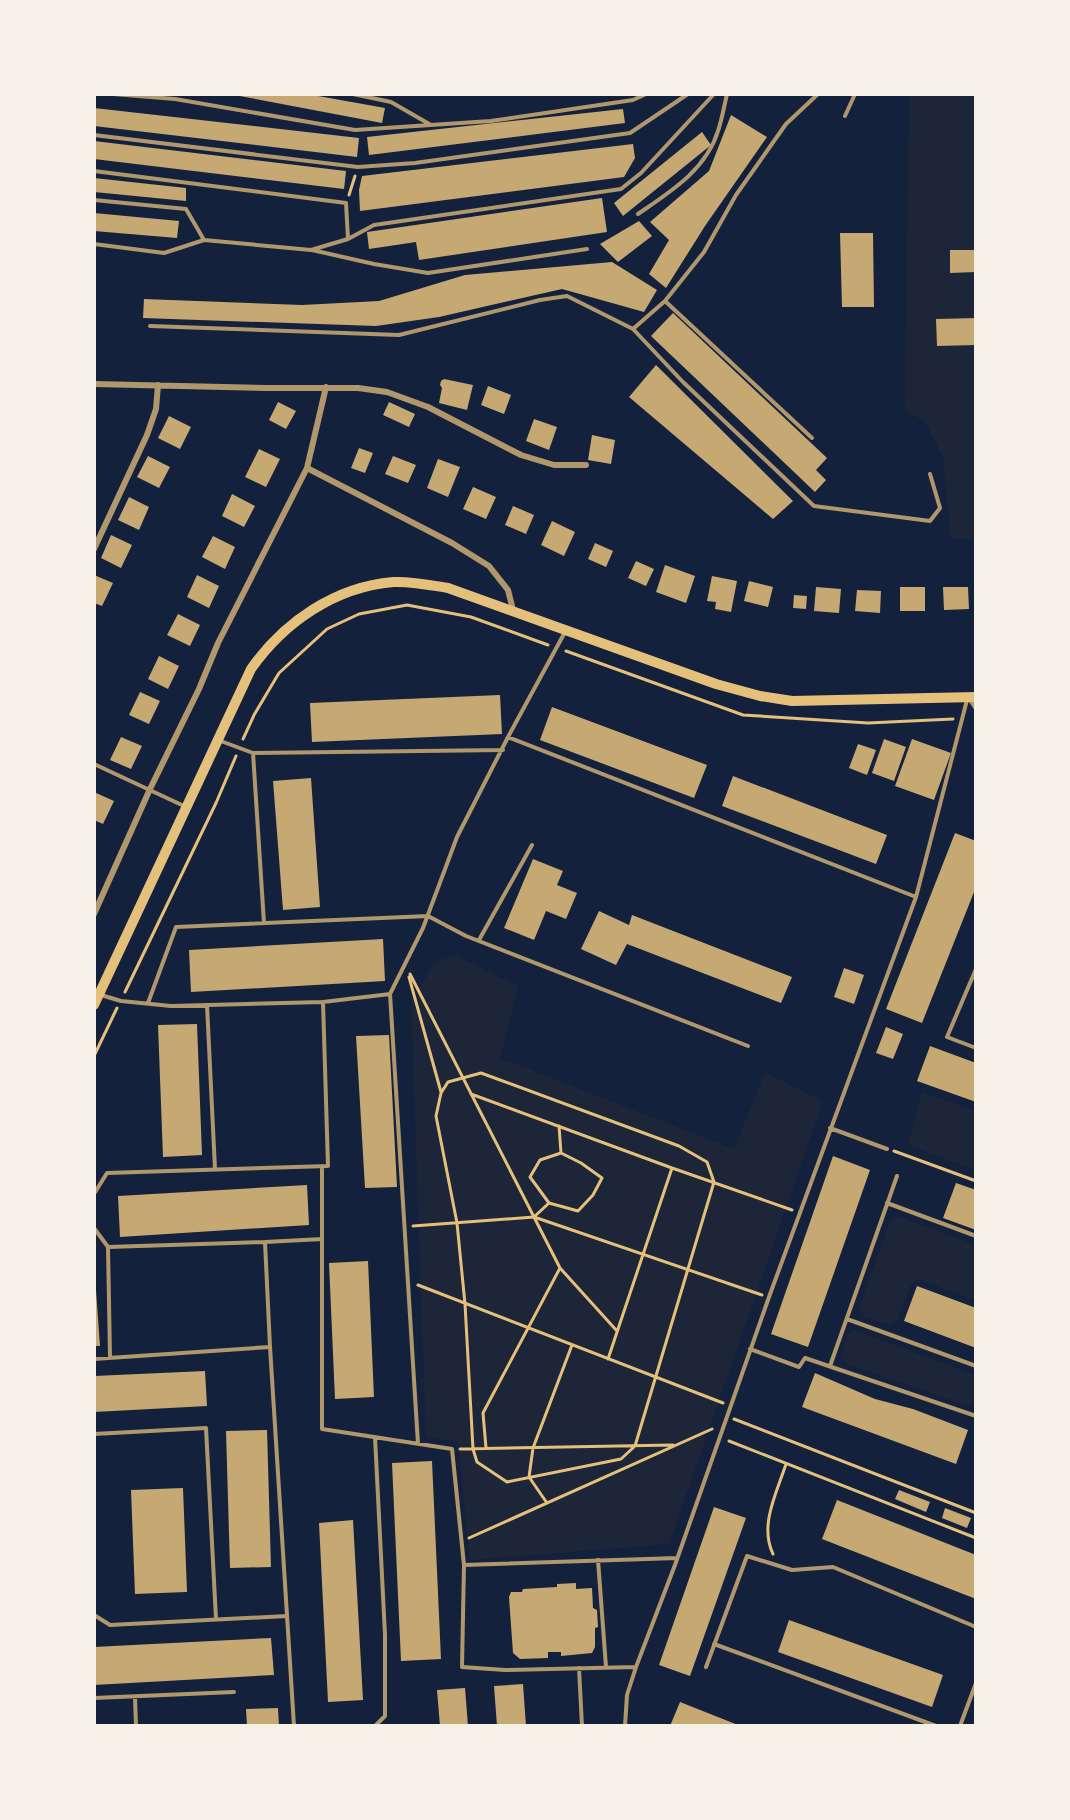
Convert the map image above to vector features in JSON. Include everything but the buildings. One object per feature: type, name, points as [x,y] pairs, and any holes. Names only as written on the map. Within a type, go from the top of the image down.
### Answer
[{"type":"main road","points":[[97,1000],[251,669],[274,640],[298,620],[341,594],[394,582],[448,588],[716,684],[760,696],[792,701],[972,697]]},
{"type":"street","points":[[94,384],[326,387],[387,392],[428,407],[521,455],[554,465],[586,465]]},
{"type":"street","points":[[94,549],[147,435],[156,409],[158,386]]},
{"type":"street","points":[[94,914],[150,789],[199,689],[218,643],[308,468],[326,387]]},
{"type":"street","points":[[308,468],[453,543],[489,566],[508,590],[513,610]]},
{"type":"lane","points":[[113,94],[175,99],[355,130],[503,119],[633,100],[646,94]]},
{"type":"lane","points":[[353,94],[391,102],[431,125]]},
{"type":"lane","points":[[94,135],[358,167],[415,163],[630,133],[688,94]]},
{"type":"lane","points":[[311,250],[348,239],[374,225],[621,189],[641,173],[714,94]]},
{"type":"lane","points":[[638,214],[682,182],[704,159],[718,133],[727,94]]},
{"type":"lane","points":[[633,329],[665,301],[705,252],[736,195],[786,124],[818,94]]},
{"type":"lane","points":[[845,116],[855,94]]},
{"type":"lane","points":[[94,171],[346,203],[348,239]]},
{"type":"lane","points":[[94,200],[186,209],[204,240]]},
{"type":"lane","points":[[94,244],[164,253],[204,240],[311,250],[428,273],[587,249]]},
{"type":"lane","points":[[150,326],[399,335],[540,300],[567,296],[633,329],[683,382],[814,506],[930,521],[940,508],[930,474]]},
{"type":"lane","points":[[665,301],[812,438]]},
{"type":"lane","points":[[418,1444],[390,994],[428,916],[457,837],[508,737],[567,630]]},
{"type":"lane","points":[[972,697],[975,709]]},
{"type":"lane","points":[[625,1725],[627,1695],[636,1667],[830,1128],[916,897],[972,697]]},
{"type":"lane","points":[[508,737],[916,897]]},
{"type":"lane","points":[[217,739],[253,753],[503,750]]},
{"type":"lane","points":[[253,753],[264,923]]},
{"type":"lane","points":[[94,764],[187,807]]},
{"type":"lane","points":[[479,940],[532,845]]},
{"type":"lane","points":[[148,1003],[176,927],[428,916],[466,936],[748,1046]]},
{"type":"lane","points":[[975,969],[947,1037],[975,1048]]},
{"type":"lane","points":[[97,1000],[171,1006],[323,1002],[390,994]]},
{"type":"lane","points":[[94,1194],[107,1173],[328,1166],[323,1002]]},
{"type":"lane","points":[[207,1005],[215,1169]]},
{"type":"lane","points":[[830,1128],[887,1149]]},
{"type":"lane","points":[[322,1166],[322,1429],[453,1449],[464,1565],[462,1667],[505,1670],[636,1667]]},
{"type":"lane","points":[[830,1366],[897,1176]]},
{"type":"lane","points":[[887,1203],[975,1236]]},
{"type":"lane","points":[[94,1228],[108,1247],[110,1357]]},
{"type":"lane","points":[[108,1247],[322,1239]]},
{"type":"lane","points":[[265,1242],[294,1725]]},
{"type":"lane","points":[[847,1318],[975,1366]]},
{"type":"lane","points":[[94,1359],[270,1347]]},
{"type":"lane","points":[[750,1349],[799,1367],[805,1358],[975,1416]]},
{"type":"lane","points":[[94,1434],[206,1428],[216,1619]]},
{"type":"lane","points":[[375,1437],[385,1635],[385,1716],[375,1725]]},
{"type":"lane","points":[[706,1667],[747,1556],[792,1570],[832,1567],[975,1627]]},
{"type":"lane","points":[[464,1565],[677,1558]]},
{"type":"lane","points":[[598,1560],[606,1667]]},
{"type":"lane","points":[[94,1615],[110,1625],[287,1616]]},
{"type":"lane","points":[[714,1644],[936,1725]]},
{"type":"lane","points":[[579,1668],[582,1725]]},
{"type":"lane","points":[[960,1725],[975,1683]]},
{"type":"lane","points":[[94,1698],[234,1692]]},
{"type":"lane","points":[[135,1697],[136,1725]]},
{"type":"path","points":[[346,203],[358,167]]},
{"type":"path","points":[[405,964],[560,1268],[617,1331]]},
{"type":"path","points":[[405,964],[441,1093]]},
{"type":"path","points":[[481,1073],[679,1146],[707,1162],[714,1182],[635,1446],[621,1460],[507,1482],[477,1462],[473,1449],[465,1304],[457,1223],[436,1116],[441,1093],[448,1082],[481,1073]]},
{"type":"path","points":[[471,1094],[800,1213]]},
{"type":"path","points":[[559,1126],[561,1153]]},
{"type":"path","points":[[887,1149],[975,1181]]},
{"type":"path","points":[[561,1153],[581,1163],[602,1178],[593,1195],[578,1211],[549,1203],[530,1177],[540,1160],[561,1153]]},
{"type":"path","points":[[608,1359],[672,1168]]},
{"type":"path","points":[[534,1217],[549,1203]]},
{"type":"path","points":[[405,1227],[534,1217],[769,1297]]},
{"type":"path","points":[[486,1448],[483,1413],[560,1268]]},
{"type":"path","points":[[408,1281],[730,1406]]},
{"type":"path","points":[[547,1503],[530,1477],[533,1448],[572,1345]]},
{"type":"path","points":[[726,1416],[975,1513]]},
{"type":"path","points":[[462,1541],[724,1424]]},
{"type":"path","points":[[719,1437],[975,1538]]},
{"type":"path","points":[[453,1449],[676,1445]]},
{"type":"path","points":[[779,1566],[768,1544],[768,1520],[786,1464]]},
{"type":"shaded area","points":[[909,95],[975,95],[975,539],[951,539],[943,457],[926,423],[905,409]]},
{"type":"shaded area","points":[[455,955],[518,986],[500,1058],[734,1149],[765,1073],[823,1101],[669,1544],[470,1560],[458,1442],[426,1437],[411,1001],[435,962]]},
{"type":"shaded area","points":[[922,1092],[975,1111],[975,1170],[908,1145]]},
{"type":"shaded area","points":[[898,1216],[975,1245],[975,1300],[918,1279],[911,1285],[897,1321],[890,1325],[864,1317],[859,1307],[891,1219]]},
{"type":"shaded area","points":[[854,1330],[975,1375],[974,1403],[968,1406],[847,1364],[841,1356],[848,1334]]}]
